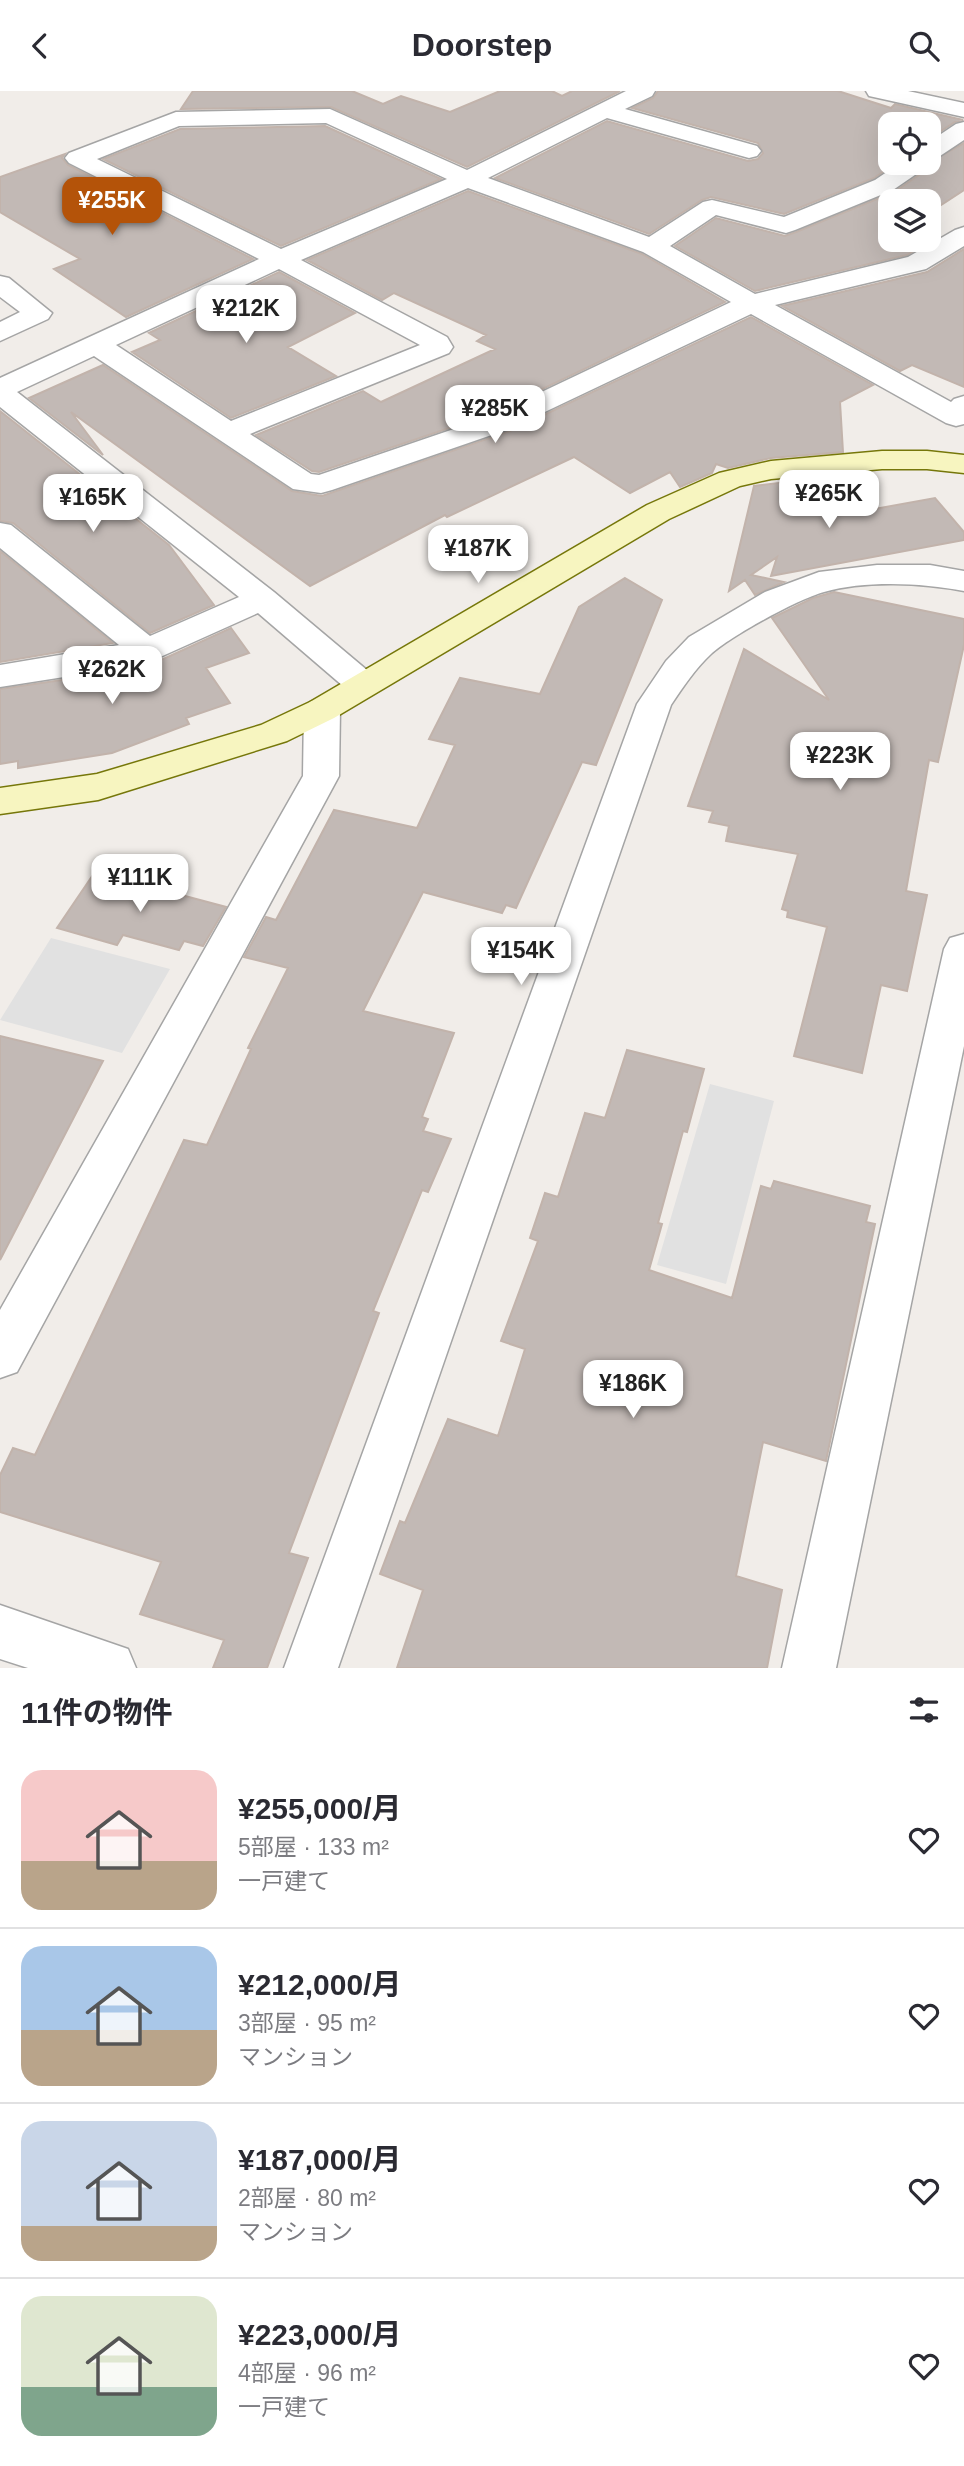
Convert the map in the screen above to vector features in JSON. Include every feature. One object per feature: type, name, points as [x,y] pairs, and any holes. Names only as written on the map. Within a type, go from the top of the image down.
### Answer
[{"type":"street","points":[[362,684],[262,599],[0,391],[280,259],[467,179],[644,91]]},
{"type":"street","points":[[877,91],[964,110]]},
{"type":"street","points":[[603,110],[749,151]]},
{"type":"street","points":[[227,433],[439,347],[438,342],[280,259],[77,158],[176,119],[330,116],[467,179],[652,247],[961,414]]},
{"type":"street","points":[[941,145],[964,129]]},
{"type":"street","points":[[652,247],[712,207],[786,225],[884,185],[899,175]]},
{"type":"street","points":[[97,345],[304,483],[321,484],[499,423],[754,302],[917,263],[964,235]]},
{"type":"street","points":[[0,284],[38,313],[0,333]]},
{"type":"street","points":[[0,801],[99,787],[274,733],[322,710],[658,512],[730,479],[771,470],[882,460],[927,460],[964,464]]},
{"type":"street","points":[[0,532],[146,650]]},
{"type":"street","points":[[311,1668],[654,704],[678,669],[701,645],[777,599],[819,582],[877,575],[930,575],[964,581]]},
{"type":"street","points":[[0,676],[146,650],[262,599]]},
{"type":"street","points":[[0,1356],[321,776],[322,710]]},
{"type":"street","points":[[809,1668],[964,949]]},
{"type":"street","points":[[0,1632],[109,1668]]},
{"type":"shaded area","points":[[51,938],[170,969],[122,1053],[0,1020]]},
{"type":"shaded area","points":[[710,1084],[774,1101],[726,1284],[657,1265]]},
{"type":"building","points":[[193,91],[352,91],[383,104],[401,96],[450,112],[500,91],[552,91],[562,96],[572,91],[620,91],[467,167],[331,107],[181,109]]},
{"type":"building","points":[[658,91],[838,91],[891,108],[895,104],[929,112],[878,112],[878,175],[784,214],[711,197],[649,234],[495,178],[607,121],[748,161],[758,159],[763,153],[758,143],[632,108],[653,98]]},
{"type":"building","points":[[941,115],[963,120],[941,131]]},
{"type":"building","points":[[325,126],[441,179],[281,246],[103,159],[180,129]]},
{"type":"building","points":[[964,143],[964,190],[941,205],[941,189],[898,189],[919,175],[941,175],[941,156]]},
{"type":"building","points":[[65,154],[62,158],[68,165],[253,259],[126,317],[54,269],[80,259],[0,212],[0,177]]},
{"type":"building","points":[[468,191],[642,254],[725,302],[488,415],[319,472],[312,471],[256,435],[363,391],[381,402],[495,349],[477,341],[486,335],[394,293],[382,300],[307,260]]},
{"type":"building","points":[[878,198],[878,252],[912,252],[755,291],[675,246],[716,218],[785,236]]},
{"type":"building","points":[[964,249],[964,387],[912,365],[900,371],[782,306],[927,272]]},
{"type":"building","points":[[279,272],[355,313],[288,347],[336,376],[231,418],[132,352],[160,340],[149,333]]},
{"type":"building","points":[[751,317],[873,385],[840,402],[843,452],[771,458],[728,468],[716,464],[712,473],[680,487],[670,472],[630,493],[574,457],[447,517],[445,515],[310,586],[71,412],[103,455],[29,398],[103,365],[292,491],[322,496],[510,431]]},
{"type":"building","points":[[0,411],[169,545],[214,605],[150,633],[13,523],[0,521]]},
{"type":"building","points":[[845,475],[847,514],[935,498],[964,532],[964,540],[771,576],[777,557],[751,575],[784,582],[755,595],[745,580],[729,591],[754,486]]},
{"type":"building","points":[[0,551],[113,643],[0,662]]},
{"type":"building","points":[[625,578],[662,600],[596,765],[582,762],[516,908],[506,905],[502,913],[423,892],[363,1011],[454,1033],[422,1117],[428,1119],[423,1131],[451,1139],[428,1192],[422,1190],[373,1311],[379,1313],[289,1553],[308,1558],[267,1668],[213,1668],[224,1640],[140,1614],[161,1562],[0,1512],[0,1475],[13,1448],[35,1455],[184,1140],[207,1145],[251,1049],[248,1048],[288,968],[244,957],[266,917],[276,920],[334,810],[417,828],[455,745],[429,739],[460,678],[540,694],[579,607]]},
{"type":"building","points":[[834,592],[964,619],[964,645],[938,762],[929,760],[906,891],[927,895],[907,991],[881,985],[862,1073],[794,1056],[827,927],[787,917],[788,911],[782,909],[798,854],[726,841],[729,826],[709,822],[713,811],[688,806],[744,649],[829,700],[772,618],[813,598]]},
{"type":"building","points":[[231,628],[249,653],[206,668],[230,703],[186,718],[189,724],[112,753],[18,768],[18,761],[0,764],[0,689],[96,675],[159,661]]},
{"type":"building","points":[[95,872],[226,907],[203,946],[184,941],[179,950],[123,935],[117,945],[57,928]]},
{"type":"building","points":[[0,1036],[103,1061],[0,1260]]},
{"type":"building","points":[[627,1050],[704,1069],[687,1132],[683,1131],[658,1223],[662,1224],[649,1270],[732,1298],[761,1186],[771,1189],[774,1181],[870,1206],[866,1222],[875,1224],[826,1461],[763,1442],[736,1576],[782,1590],[767,1668],[397,1668],[423,1590],[380,1574],[400,1521],[405,1523],[448,1419],[498,1436],[525,1349],[501,1341],[538,1241],[530,1238],[545,1193],[558,1197],[585,1113],[605,1118]]}]
